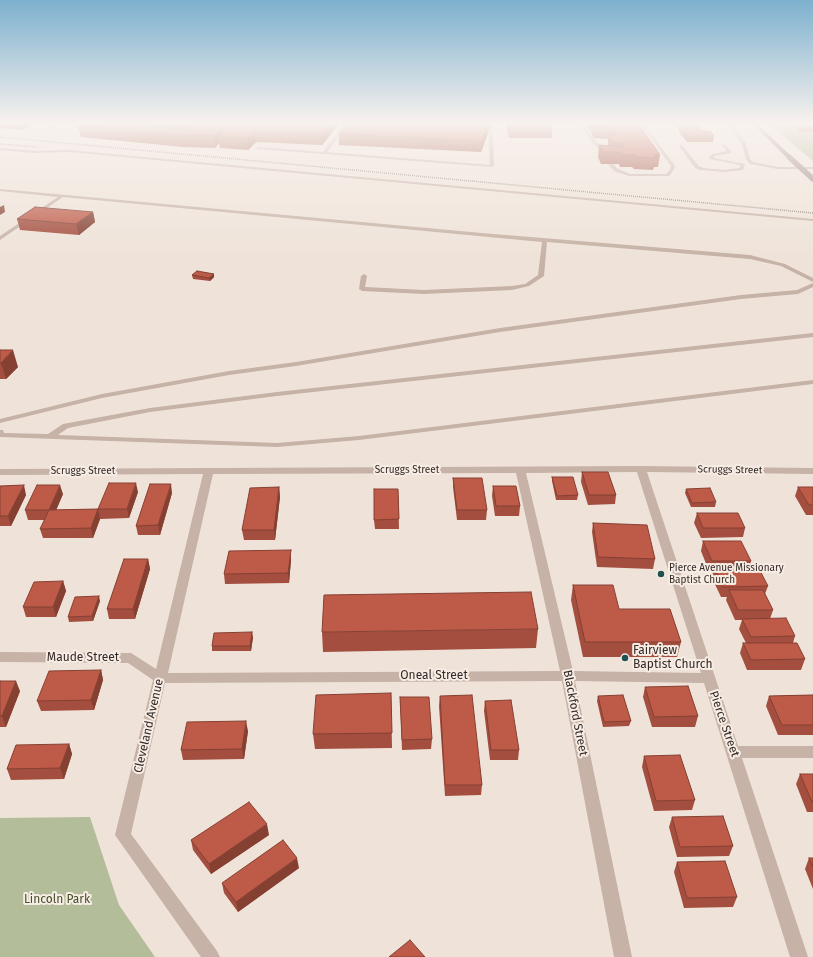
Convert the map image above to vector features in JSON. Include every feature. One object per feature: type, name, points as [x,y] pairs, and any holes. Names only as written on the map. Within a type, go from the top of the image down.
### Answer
[{"type":"main road","points":[[800,167],[813,179]]},
{"type":"street","name":"Scruggs Street","points":[[0,472],[641,469],[813,471]]},
{"type":"street","name":"Pierce Street","points":[[641,469],[707,678],[734,752],[799,957]]},
{"type":"street","name":"Blackford Street","points":[[520,470],[568,676],[623,957]]},
{"type":"street","name":"Cleveland Avenue","points":[[209,471],[123,835],[211,957]]},
{"type":"street","name":"Maude Street","points":[[0,657],[131,658],[160,678]]},
{"type":"street","name":"Oneal Street","points":[[160,678],[568,676],[707,678]]},
{"type":"street","points":[[734,752],[813,752]]},
{"type":"lane","points":[[239,167],[813,220]]},
{"type":"lane","points":[[613,167],[616,170],[629,175],[667,175],[674,167]]},
{"type":"lane","points":[[697,167],[702,169],[725,171],[741,169],[743,167]]},
{"type":"lane","points":[[771,167],[813,168]]},
{"type":"lane","points":[[0,190],[545,240],[750,257],[783,265],[813,280]]},
{"type":"lane","points":[[0,238],[62,196]]},
{"type":"lane","points":[[0,233],[7,234]]},
{"type":"lane","points":[[364,276],[362,290],[424,292],[512,288],[527,285],[541,276],[545,240]]},
{"type":"lane","points":[[0,421],[102,396],[229,373],[296,364],[500,330],[748,296],[798,292],[813,285]]},
{"type":"lane","points":[[51,436],[66,426],[73,424],[150,410],[277,394],[813,335]]},
{"type":"lane","points":[[0,432],[2,435],[285,444],[359,438],[813,382]]},
{"type":"green space","name":"Lincoln Park","points":[[90,817],[119,905],[155,957],[0,957],[0,818]]},
{"type":"building","points":[[35,207],[93,212],[76,224],[17,219]]},
{"type":"building","points":[[197,271],[214,274],[209,278],[192,275]]},
{"type":"building","points":[[0,350],[13,350],[1,363],[0,363]]},
{"type":"building","points":[[582,472],[608,472],[616,495],[589,495]]},
{"type":"building","points":[[552,477],[573,477],[578,495],[557,496]]},
{"type":"building","points":[[453,478],[482,478],[487,510],[457,510]]},
{"type":"building","points":[[109,483],[136,483],[127,509],[98,509]]},
{"type":"building","points":[[150,484],[171,484],[158,525],[136,526]]},
{"type":"building","points":[[24,485],[8,516],[0,516],[0,486]]},
{"type":"building","points":[[37,485],[60,485],[49,510],[25,510]]},
{"type":"building","points":[[493,486],[516,486],[520,506],[496,506]]},
{"type":"building","points":[[279,487],[274,530],[242,530],[250,488]]},
{"type":"building","points":[[798,487],[813,487],[813,505],[809,505]]},
{"type":"building","points":[[710,488],[716,502],[692,503],[686,489]]},
{"type":"building","points":[[374,489],[398,489],[399,519],[374,520]]},
{"type":"building","points":[[98,509],[91,528],[40,529],[49,510]]},
{"type":"building","points":[[697,513],[738,513],[745,528],[703,528]]},
{"type":"building","points":[[593,523],[647,525],[655,559],[598,557]]},
{"type":"building","points":[[703,541],[741,541],[751,561],[712,561]]},
{"type":"building","points":[[291,550],[288,573],[224,574],[229,551]]},
{"type":"building","points":[[124,559],[148,559],[133,609],[107,609]]},
{"type":"building","points":[[757,565],[768,586],[723,587],[714,566]]},
{"type":"building","points":[[63,581],[53,607],[23,607],[34,582]]},
{"type":"building","points":[[573,585],[613,585],[619,609],[670,609],[681,642],[585,642]]},
{"type":"building","points":[[729,590],[763,590],[773,610],[738,610]]},
{"type":"building","points":[[531,592],[538,629],[322,632],[324,595]]},
{"type":"building","points":[[99,596],[92,616],[68,617],[75,597]]},
{"type":"building","points":[[786,618],[795,636],[751,637],[742,619]]},
{"type":"building","points":[[252,632],[250,646],[212,646],[214,633]]},
{"type":"building","points":[[743,643],[797,643],[805,659],[751,660]]},
{"type":"building","points":[[101,670],[91,700],[37,701],[49,671]]},
{"type":"building","points":[[0,681],[16,681],[2,716],[0,716]]},
{"type":"building","points":[[688,686],[698,716],[654,717],[645,687]]},
{"type":"building","points":[[391,693],[392,733],[313,734],[316,695]]},
{"type":"building","points":[[472,695],[482,785],[445,785],[440,696]]},
{"type":"building","points":[[623,695],[631,721],[604,722],[598,696]]},
{"type":"building","points":[[813,695],[813,725],[782,725],[769,696]]},
{"type":"building","points":[[400,697],[429,697],[432,739],[402,740]]},
{"type":"building","points":[[511,700],[519,750],[491,750],[485,701]]},
{"type":"building","points":[[246,721],[242,749],[181,750],[187,722]]},
{"type":"building","points":[[69,744],[60,768],[7,769],[16,745]]},
{"type":"building","points":[[680,755],[695,800],[656,801],[644,756]]},
{"type":"building","points":[[800,774],[813,774],[813,802],[812,802]]},
{"type":"building","points":[[249,802],[267,824],[209,864],[191,840]]},
{"type":"building","points":[[723,816],[733,846],[680,847],[672,817]]},
{"type":"building","points":[[283,840],[297,858],[236,902],[222,883]]},
{"type":"building","points":[[809,858],[813,858],[813,867]]},
{"type":"building","points":[[725,861],[737,897],[687,898],[677,862]]},
{"type":"building","points":[[410,940],[425,957],[389,957]]},
{"type":"railway","points":[[317,167],[813,213]]},
{"type":"place","name":"Pierce Avenue Missionary Baptist Church","points":[[661,574]]},
{"type":"place","name":"Fairview Baptist Church","points":[[625,658]]}]
